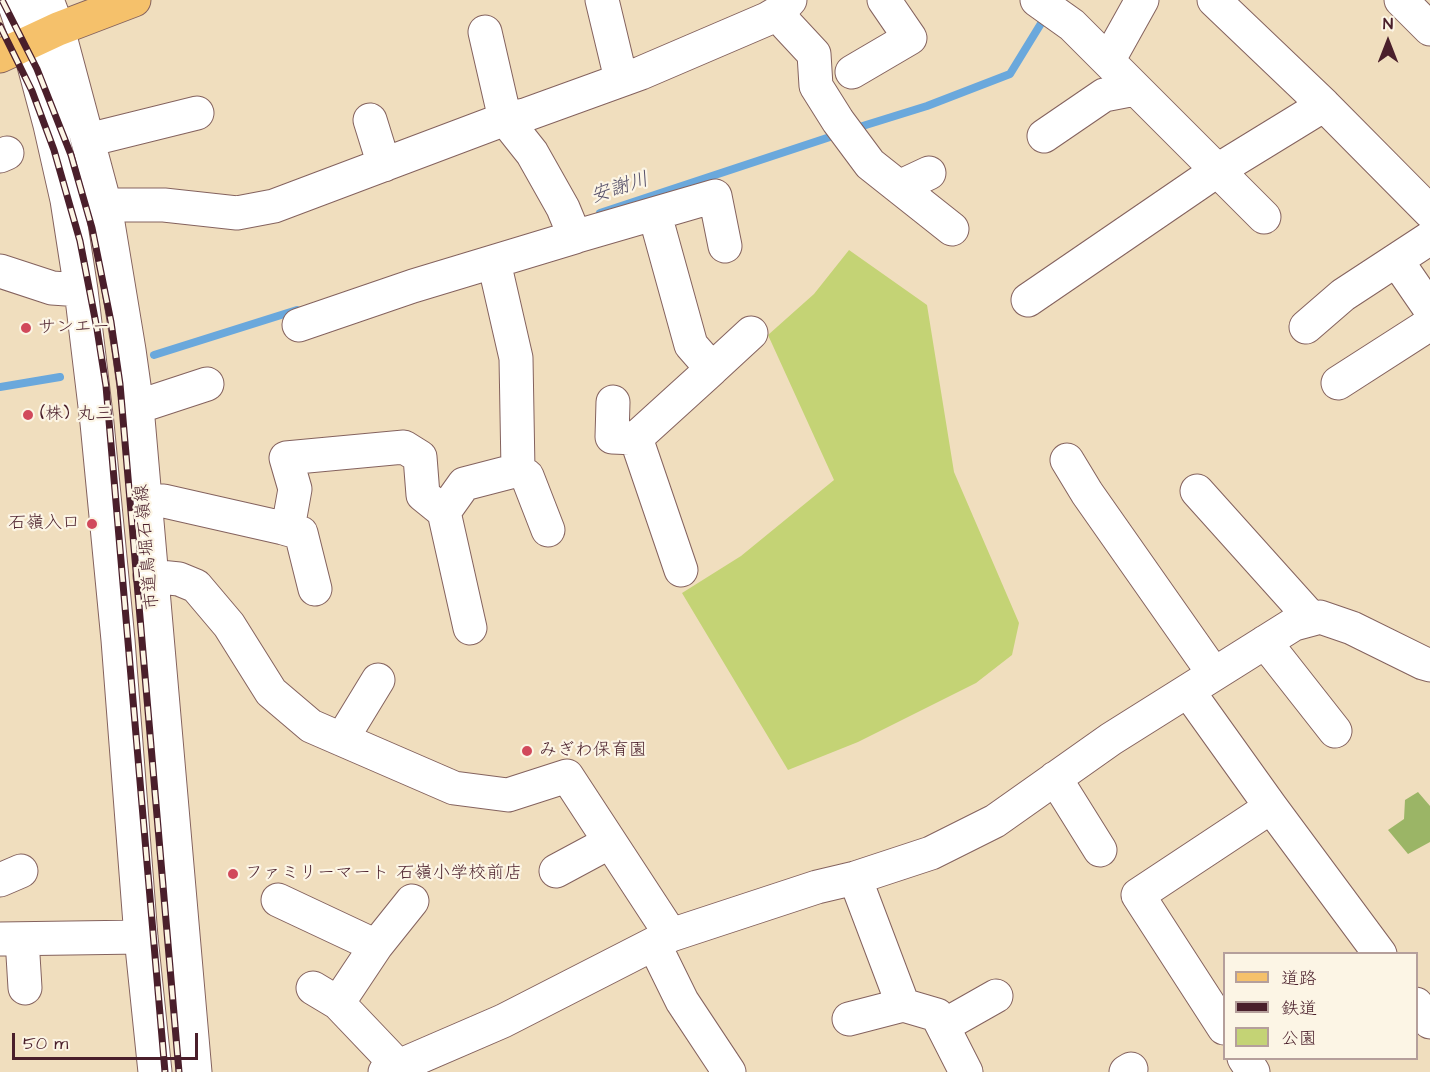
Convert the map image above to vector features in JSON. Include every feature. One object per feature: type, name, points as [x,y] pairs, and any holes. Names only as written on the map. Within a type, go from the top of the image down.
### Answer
[{"type":"main road","points":[[14,49],[52,15],[134,0]]},
{"type":"street","points":[[13,0],[14,49],[67,200],[81,290],[96,413],[118,639],[154,1072]]},
{"type":"street","points":[[602,0],[621,79]]},
{"type":"street","points":[[852,72],[909,38],[884,0]]},
{"type":"street","points":[[1108,61],[1142,0]]},
{"type":"street","points":[[1214,0],[1324,105],[1430,212]]},
{"type":"street","points":[[1401,0],[1430,29]]},
{"type":"street","points":[[105,205],[164,205],[237,213],[274,206],[505,119],[525,115],[640,73],[784,6],[787,25],[814,54],[816,86],[870,164],[952,229]]},
{"type":"street","points":[[1049,8],[1072,25],[1264,217]]},
{"type":"street","name":"市道鳥堀石嶺線","points":[[52,15],[105,205],[128,339],[137,407],[195,1072]]},
{"type":"street","points":[[485,32],[505,119],[532,153],[571,228]]},
{"type":"street","points":[[1044,136],[1104,95],[1135,88]]},
{"type":"street","points":[[1028,300],[1218,170],[1324,105]]},
{"type":"street","points":[[88,140],[197,113]]},
{"type":"street","points":[[370,120],[384,165]]},
{"type":"street","points":[[899,187],[929,173]]},
{"type":"street","points":[[299,325],[431,269],[494,262],[571,228],[655,215],[715,196],[725,246]]},
{"type":"street","points":[[655,215],[691,345],[712,369]]},
{"type":"street","points":[[1306,327],[1343,295],[1430,238]]},
{"type":"street","points":[[1397,261],[1430,309]]},
{"type":"street","points":[[494,262],[516,358],[518,470]]},
{"type":"street","points":[[0,271],[52,288],[81,290]]},
{"type":"street","points":[[1338,383],[1430,324]]},
{"type":"street","points":[[613,402],[612,437],[636,438],[751,333]]},
{"type":"street","points":[[137,407],[207,384]]},
{"type":"street","points":[[636,438],[684,553]]},
{"type":"street","points":[[283,528],[290,518],[295,489],[286,458],[404,447],[420,457],[423,495],[444,512],[470,628]]},
{"type":"street","points":[[1067,460],[1201,682],[1271,807],[1379,952]]},
{"type":"street","points":[[444,512],[465,484],[518,470],[527,476],[548,530]]},
{"type":"street","points":[[1197,491],[1312,619]]},
{"type":"street","points":[[145,501],[164,501],[301,533],[315,590]]},
{"type":"street","points":[[150,576],[179,579],[196,586],[229,625],[271,692],[311,726],[454,788],[508,795],[567,776],[610,842],[663,939],[682,1001],[729,1072]]},
{"type":"street","points":[[411,901],[376,946],[326,995],[391,1069],[503,1021],[663,939],[817,887],[855,878],[931,853],[995,821],[1111,739],[1294,624],[1320,617],[1352,627],[1430,665]]},
{"type":"street","points":[[1265,642],[1335,731]]},
{"type":"street","points":[[342,739],[378,680]]},
{"type":"street","points":[[1055,778],[1100,850]]},
{"type":"street","points":[[1223,1026],[1138,895],[1271,807]]},
{"type":"street","points":[[556,871],[610,842]]},
{"type":"street","points":[[855,878],[903,1005]]},
{"type":"street","points":[[278,900],[376,946]]},
{"type":"street","points":[[25,988],[6,932],[141,937]]},
{"type":"street","points":[[943,1026],[996,996]]},
{"type":"street","points":[[849,1019],[903,1005],[938,1016],[966,1072]]},
{"type":"street","points":[[1418,1007],[1430,1022]]},
{"type":"green space","points":[[849,250],[927,305],[954,472],[1019,623],[1012,655],[976,683],[858,742],[788,770],[682,593],[741,556],[834,480],[768,335],[814,294]]},
{"type":"green space","points":[[1418,792],[1430,806],[1430,842],[1408,854],[1388,830],[1404,819],[1405,800]]},
{"type":"waterway","name":"安謝川","points":[[853,129],[927,106],[1010,74],[1045,17]]},
{"type":"waterway","name":"安謝川","points":[[600,213],[839,134]]},
{"type":"waterway","name":"安謝川","points":[[154,355],[297,310]]},
{"type":"waterway","name":"安謝川","points":[[0,387],[60,377]]},
{"type":"railway","points":[[2,0],[37,69],[71,155],[92,228],[111,322],[120,384],[179,1072]]},
{"type":"railway","points":[[0,26],[32,91],[54,150],[80,241],[106,386],[165,1072]]},
{"type":"place","name":"サンエー","points":[[26,328]]},
{"type":"place","name":"(株) 丸三","points":[[28,415]]},
{"type":"place","name":"石嶺入口","points":[[92,524]]},
{"type":"place","name":"みぎわ保育園","points":[[527,751]]},
{"type":"place","name":"ファミリーマート 石嶺小学校前店","points":[[233,874]]}]
